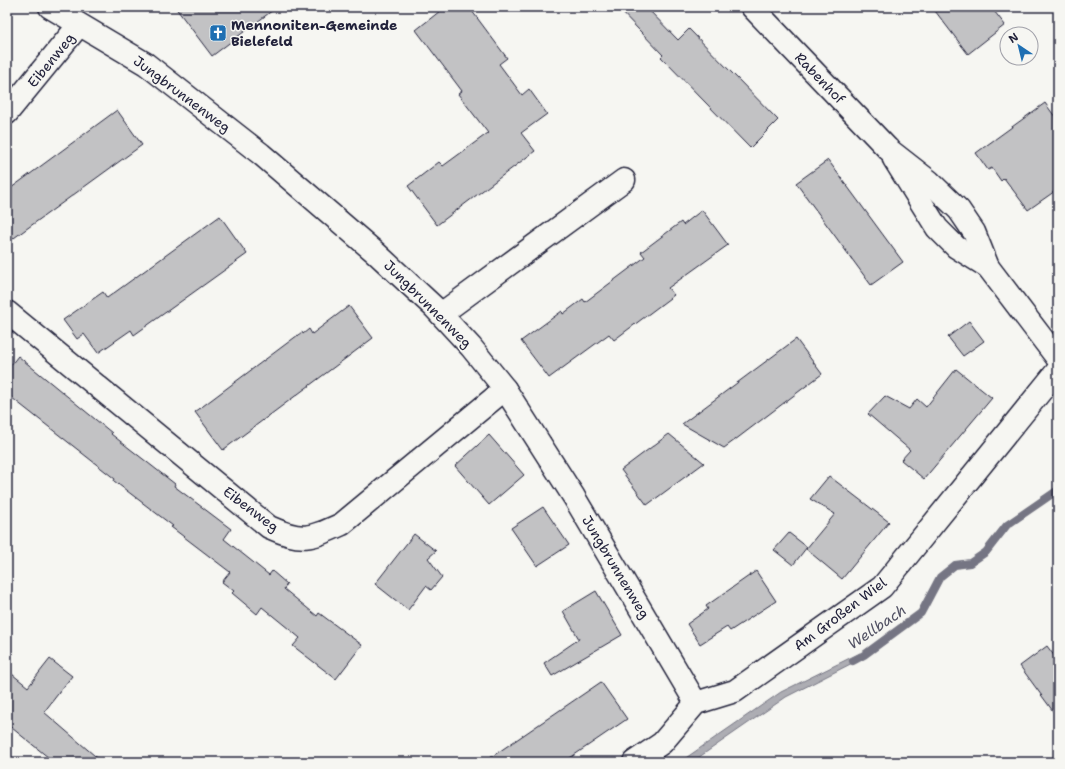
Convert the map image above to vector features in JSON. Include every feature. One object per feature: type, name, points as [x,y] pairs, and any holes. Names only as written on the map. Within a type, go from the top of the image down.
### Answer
[{"type":"street","name":"Jungbrunnenweg","points":[[50,7],[146,64],[261,154],[376,253],[441,314],[471,347],[505,389],[574,497],[696,703]]},
{"type":"street","name":"Rabenhof","points":[[752,7],[888,149],[929,181],[959,210],[974,232],[988,267],[1058,359]]},
{"type":"street","name":"Eibenweg","points":[[7,113],[79,25]]},
{"type":"street","name":"Rabenhof","points":[[888,149],[936,228],[956,247],[988,267]]},
{"type":"street","points":[[441,314],[624,180]]},
{"type":"street","name":"Eibenweg","points":[[7,312],[269,527],[292,537],[316,536],[342,524],[505,389]]},
{"type":"street","name":"Am Großen Wiel","points":[[696,703],[735,691],[882,587],[1058,370]]},
{"type":"street","points":[[634,762],[662,743],[696,703]]},
{"type":"shaded area","points":[[860,653],[864,657],[786,697],[692,762],[680,762],[781,692]]},
{"type":"building","name":"Mennoniten-Gemeinde Bielefeld","points":[[175,7],[277,7],[212,56]]},
{"type":"building","points":[[445,7],[469,7],[507,58],[499,64],[522,95],[529,89],[547,114],[521,133],[535,151],[437,225],[408,186],[439,162],[443,166],[488,133],[458,94],[462,91],[416,30]]},
{"type":"building","points":[[617,7],[646,7],[678,40],[689,29],[778,120],[750,148],[661,57],[663,55]]},
{"type":"building","points":[[932,7],[991,7],[1005,25],[999,26],[999,30],[968,54]]},
{"type":"building","points":[[1045,103],[1058,121],[1058,189],[1028,210],[1004,178],[1001,181],[992,168],[988,170],[976,153]]},
{"type":"building","points":[[117,110],[142,145],[7,243],[7,191]]},
{"type":"building","points":[[828,160],[903,262],[871,285],[796,183]]},
{"type":"building","points":[[702,210],[728,245],[668,288],[674,295],[614,340],[609,334],[549,378],[521,341],[562,311],[563,314],[583,299],[585,302],[645,257],[641,252],[681,222],[683,225]]},
{"type":"building","points":[[220,216],[247,254],[134,335],[131,330],[98,353],[84,334],[77,339],[63,320],[103,292],[107,298]]},
{"type":"building","points":[[349,306],[373,338],[223,450],[195,412],[302,332],[303,334],[309,329],[312,334]]},
{"type":"building","points":[[969,321],[984,341],[963,356],[948,337]]},
{"type":"building","points":[[796,339],[822,374],[735,440],[724,448],[682,424]]},
{"type":"building","points":[[18,356],[112,433],[111,434],[175,484],[174,486],[231,529],[224,539],[269,575],[272,571],[287,584],[284,589],[317,616],[319,613],[362,645],[336,679],[293,646],[300,638],[262,607],[257,614],[232,593],[234,591],[222,582],[230,572],[171,527],[173,526],[114,481],[115,479],[7,394],[7,370]]},
{"type":"building","points":[[956,369],[992,398],[924,479],[901,460],[910,450],[868,414],[885,396],[909,409],[917,399],[926,407]]},
{"type":"building","points":[[669,434],[704,463],[647,505],[621,470]]},
{"type":"building","points":[[489,435],[524,475],[489,505],[455,466]]},
{"type":"building","points":[[829,476],[889,522],[842,579],[806,549],[835,514],[810,499]]},
{"type":"building","points":[[543,507],[569,545],[537,566],[511,528]]},
{"type":"building","points":[[789,533],[807,547],[793,565],[774,550]]},
{"type":"building","points":[[414,534],[436,551],[428,558],[442,577],[431,590],[426,586],[408,610],[375,584]]},
{"type":"building","points":[[756,571],[776,601],[730,631],[727,627],[700,644],[687,624],[708,609],[706,606]]},
{"type":"building","points":[[596,591],[622,635],[552,676],[544,663],[579,639],[563,611]]},
{"type":"building","points":[[1047,646],[1058,661],[1058,718],[1020,666]]},
{"type":"building","points":[[50,659],[72,676],[44,712],[102,762],[54,762],[7,724],[7,670],[28,687]]},
{"type":"building","points":[[601,682],[627,719],[564,762],[484,762]]},
{"type":"waterway","name":"Wellbach","points":[[853,661],[864,655],[921,613],[940,577],[955,565],[970,563],[986,552],[1007,525],[1058,490]]},
{"type":"place","name":"Mennoniten-Gemeinde Bielefeld","points":[[218,33]]}]
